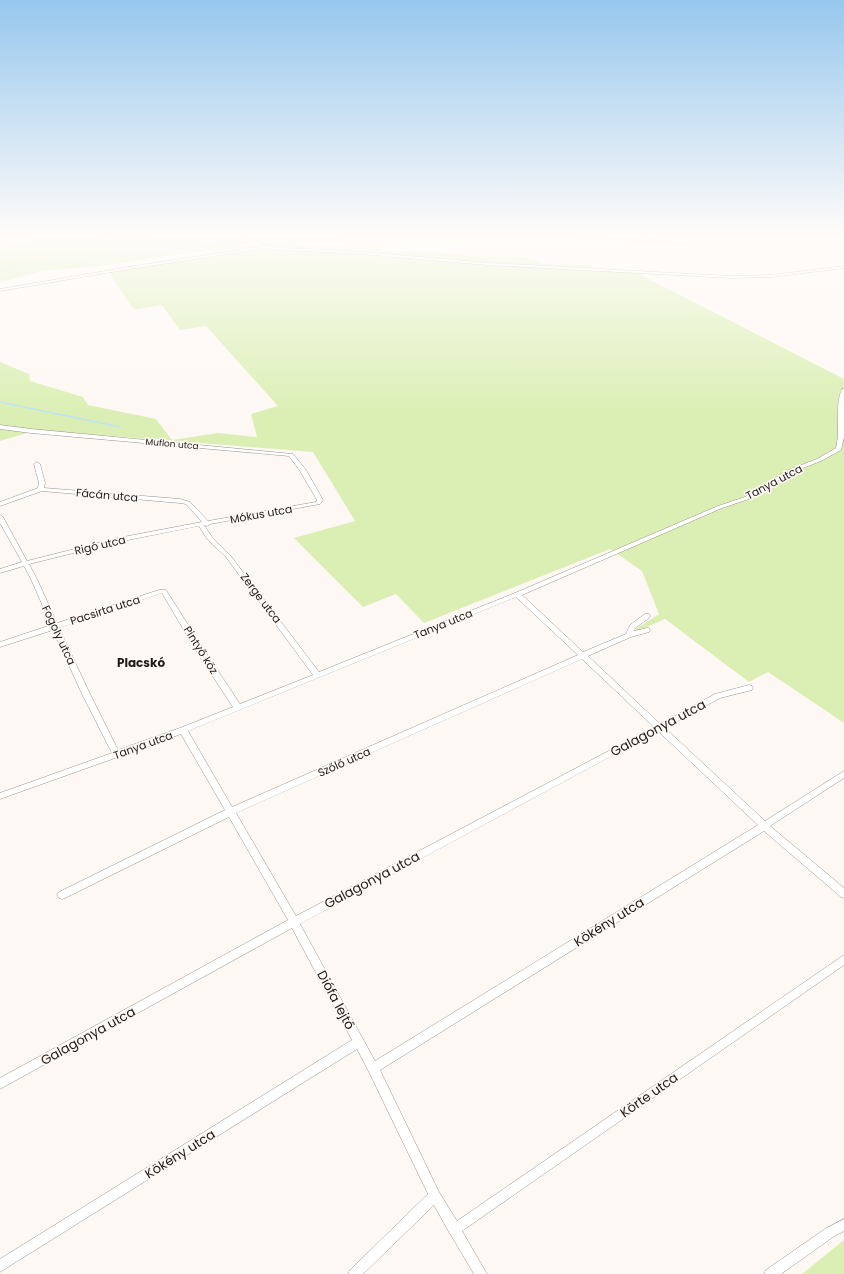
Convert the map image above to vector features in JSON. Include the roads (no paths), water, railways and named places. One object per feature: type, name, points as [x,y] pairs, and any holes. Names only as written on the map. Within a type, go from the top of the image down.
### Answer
[{"type":"street","name":"Tanya utca","points":[[0,796],[183,730],[517,594],[720,507],[747,498],[788,472],[819,460],[839,449],[842,441],[841,400],[844,390]]},
{"type":"street","name":"Muflon utca","points":[[0,427],[291,455],[303,470],[320,500]]},
{"type":"street","points":[[36,464],[42,483],[41,489]]},
{"type":"street","name":"Fácán utca","points":[[0,504],[41,489],[180,501],[188,503],[204,524]]},
{"type":"street","name":"Mókus utca","points":[[204,524],[318,503],[320,500]]},
{"type":"street","name":"Fogoly utca","points":[[0,517],[34,579],[86,694],[117,754]]},
{"type":"street","name":"Rigó utca","points":[[0,571],[24,563],[131,537],[204,524]]},
{"type":"street","name":"Zerge utca","points":[[204,524],[212,542],[228,556],[317,675]]},
{"type":"street","name":"Pacsirta utca","points":[[0,645],[164,591]]},
{"type":"street","name":"Pintyő köz","points":[[164,591],[201,652],[238,708]]},
{"type":"street","points":[[517,594],[764,826],[844,894]]},
{"type":"street","name":"Szőlő utca","points":[[629,635],[632,627],[647,616]]},
{"type":"street","name":"Szőlő utca","points":[[62,895],[230,812],[629,635],[647,630]]},
{"type":"street","name":"Galagonya utca","points":[[0,1084],[294,922],[718,696],[749,688]]},
{"type":"street","name":"Diófa lejtő","points":[[183,730],[294,922],[373,1068],[435,1196],[481,1274]]},
{"type":"street","name":"Kökény utca","points":[[373,1068],[764,826],[844,774]]},
{"type":"street","name":"Körte utca","points":[[454,1230],[844,959]]},
{"type":"street","name":"Kökény utca","points":[[0,1266],[359,1042]]},
{"type":"street","points":[[354,1274],[435,1196]]},
{"type":"street","points":[[770,1274],[829,1233],[844,1225]]},
{"type":"waterway","points":[[0,402],[120,427]]},
{"type":"district","name":"Placskó","points":[[141,662]]}]
